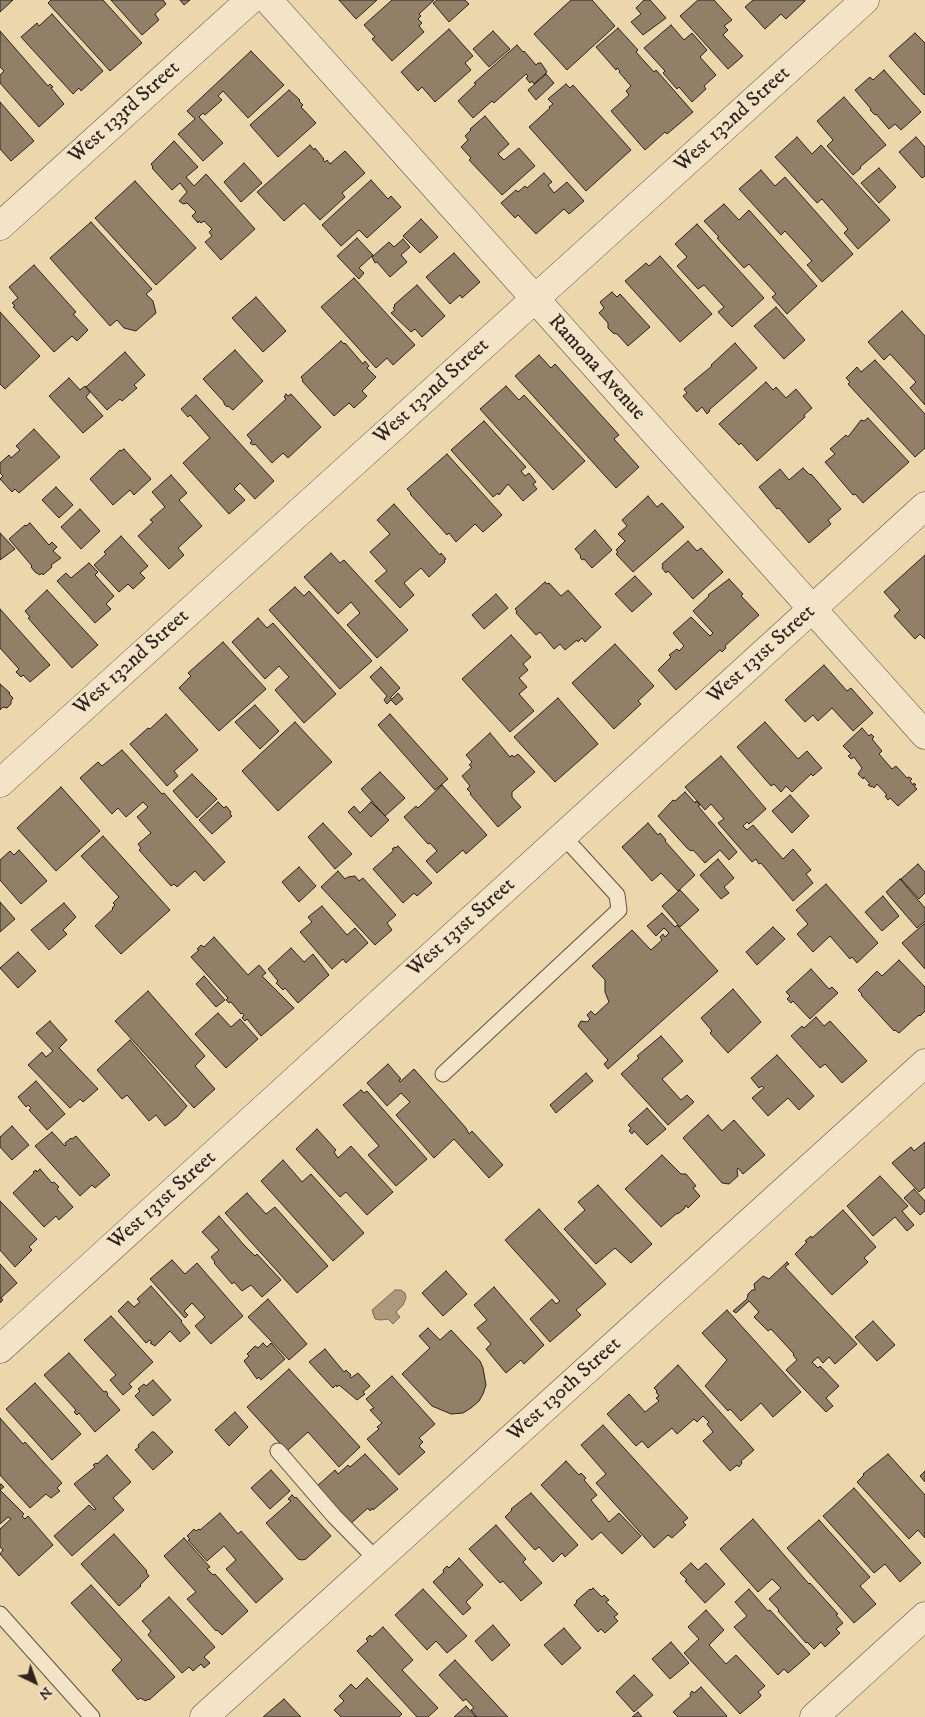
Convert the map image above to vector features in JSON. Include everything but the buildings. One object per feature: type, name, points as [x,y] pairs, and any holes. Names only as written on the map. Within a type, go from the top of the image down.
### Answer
[{"type":"street","name":"West 133rd Street","points":[[0,226],[250,0]]},
{"type":"street","name":"Ramona Avenue","points":[[268,0],[925,735]]},
{"type":"street","name":"West 132nd Street","points":[[0,783],[865,0]]},
{"type":"street","name":"West 131st Street","points":[[0,1349],[925,506]]},
{"type":"street","name":"West 130th Street","points":[[204,1717],[925,1063]]},
{"type":"street","points":[[814,1717],[925,1616]]},
{"type":"lane","points":[[443,1074],[619,910],[617,895],[563,836]]},
{"type":"lane","points":[[278,1451],[334,1516],[377,1560]]},
{"type":"lane","points":[[0,1614],[92,1717]]},
{"type":"shaded area","points":[[395,1290],[401,1290],[405,1293],[406,1298],[403,1305],[396,1312],[400,1317],[393,1324],[388,1319],[375,1319],[372,1310]]}]
